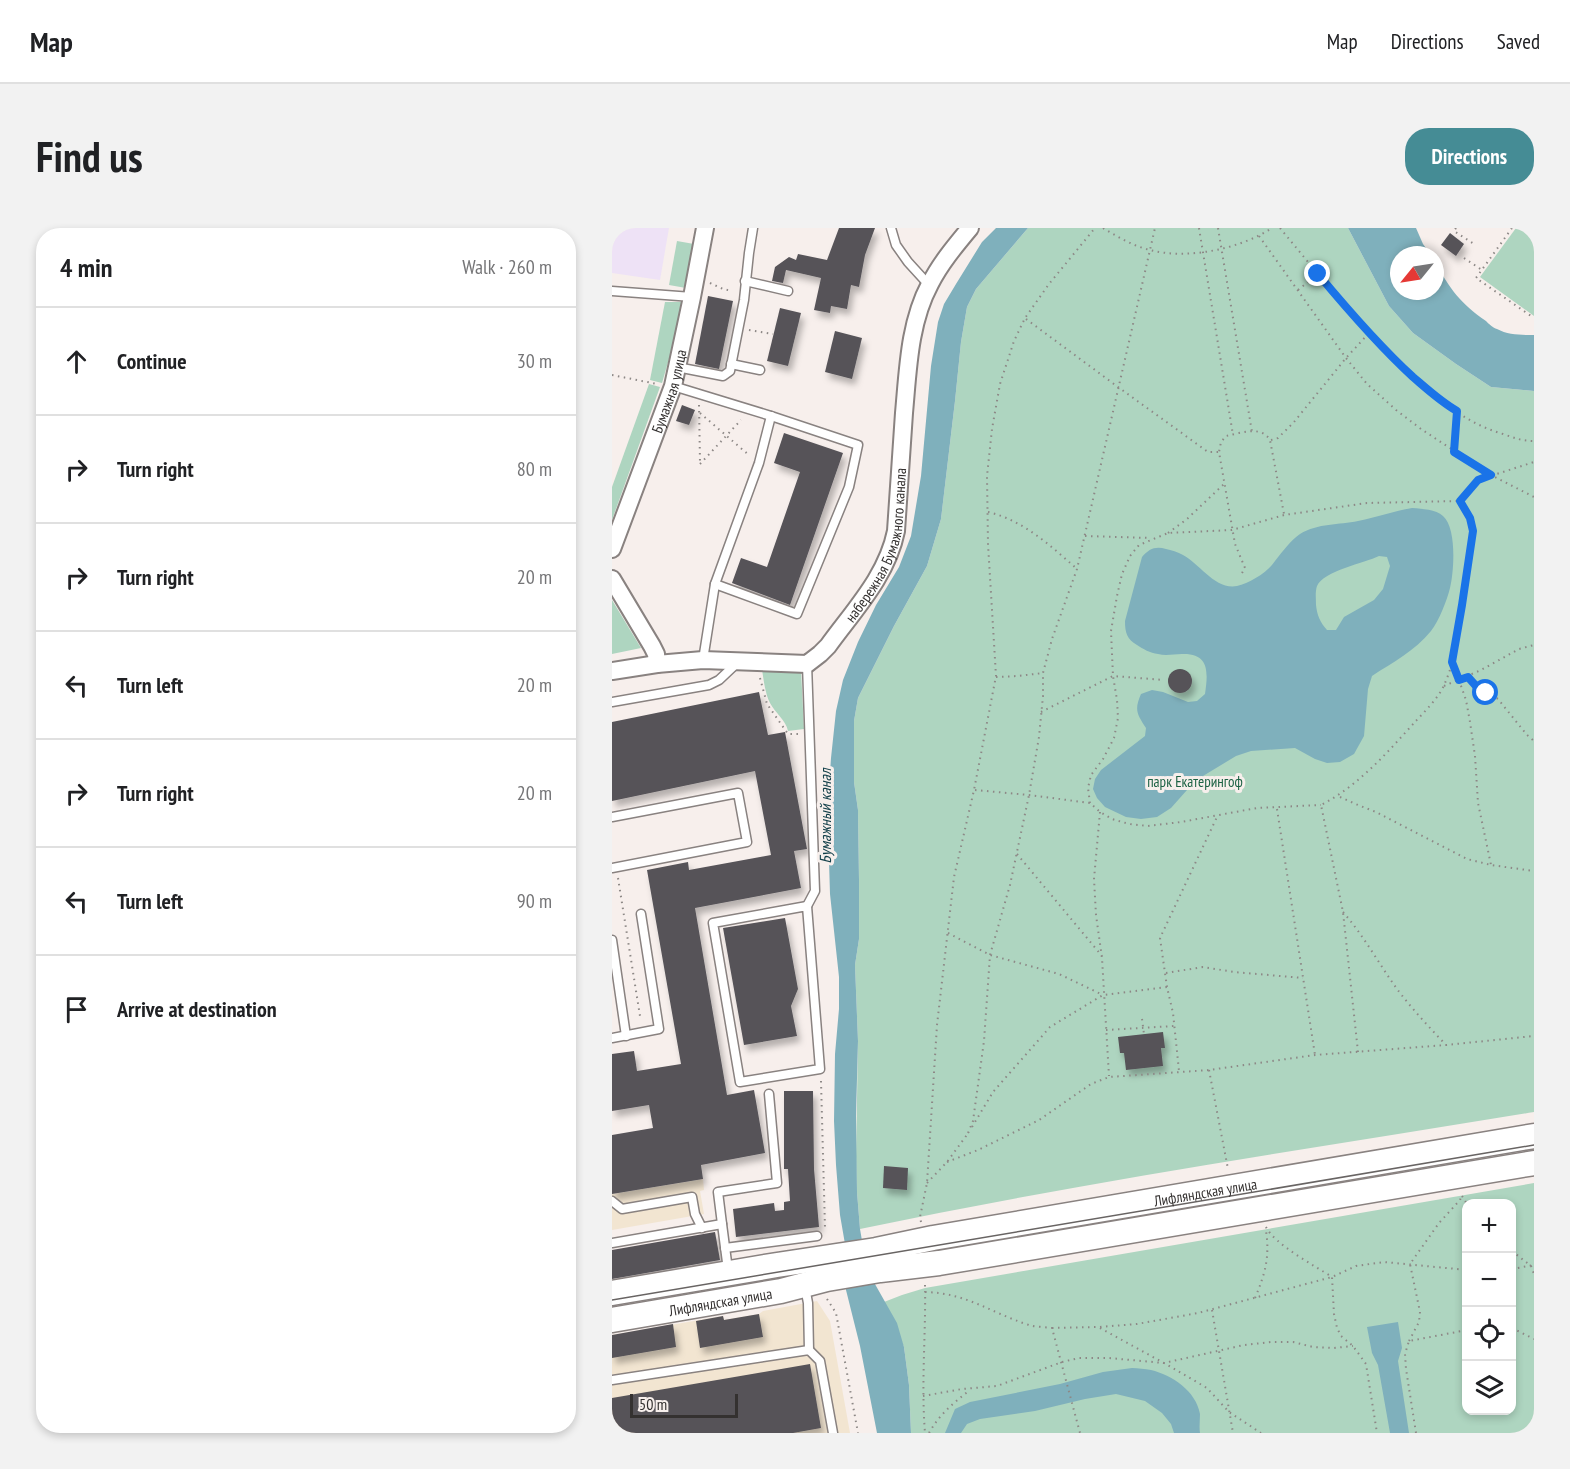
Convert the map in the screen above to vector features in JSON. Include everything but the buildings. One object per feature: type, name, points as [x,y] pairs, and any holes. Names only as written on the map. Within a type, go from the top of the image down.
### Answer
[{"type":"street","name":"Бумажная улица","points":[[612,549],[667,385],[677,368],[705,228]]},
{"type":"street","name":"набережная Бумажного канала","points":[[807,664],[828,646],[874,582],[892,548],[896,531],[908,364],[908,334],[929,285],[943,262],[970,228]]},
{"type":"street","points":[[612,579],[652,646],[657,664]]},
{"type":"street","points":[[612,672],[657,664],[703,660],[807,664]]},
{"type":"street","name":"Лифляндская улица","points":[[878,1260],[945,1236],[1534,1136]]},
{"type":"street","name":"Лифляндская улица","points":[[878,1260],[939,1263],[1534,1163]]},
{"type":"street","points":[[820,1271],[878,1260]]},
{"type":"street","name":"Лифляндская улица","points":[[612,1293],[729,1273],[820,1271]]},
{"type":"street","name":"Лифляндская улица","points":[[612,1320],[781,1291],[820,1271]]},
{"type":"lane","points":[[677,368],[723,376],[730,371],[753,228]]},
{"type":"lane","points":[[891,228],[896,245],[929,285]]},
{"type":"lane","points":[[746,281],[788,291]]},
{"type":"lane","points":[[612,291],[692,297]]},
{"type":"lane","points":[[731,364],[760,369]]},
{"type":"lane","points":[[667,385],[858,445],[849,487],[796,614],[715,584]]},
{"type":"lane","points":[[703,660],[715,584],[759,463],[771,416]]},
{"type":"lane","points":[[612,702],[709,685],[719,680],[739,661]]},
{"type":"lane","points":[[807,664],[815,891],[807,906],[820,1069],[740,1082],[713,923],[807,906]]},
{"type":"lane","points":[[612,817],[738,793],[747,842],[612,868]]},
{"type":"lane","points":[[612,1038],[659,1029],[641,914]]},
{"type":"lane","points":[[612,940],[626,1036]]},
{"type":"lane","points":[[729,1273],[718,1192],[777,1183],[769,1094]]},
{"type":"lane","points":[[612,1201],[622,1209],[692,1197],[694,1214],[702,1228]]},
{"type":"lane","points":[[612,1243],[722,1224]]},
{"type":"lane","points":[[725,1248],[820,1271],[808,1303],[809,1350],[820,1361],[833,1433]]},
{"type":"lane","points":[[612,1380],[809,1350]]},
{"type":"path","points":[[923,1228],[920,1216],[927,1184],[937,1025],[954,877],[996,677],[987,476],[992,429],[1000,384],[1014,341],[1025,318],[1049,284],[1095,228]]},
{"type":"path","points":[[1103,228],[1130,243],[1165,253],[1203,251],[1232,246],[1259,236],[1272,228]]},
{"type":"path","points":[[968,1133],[973,1120],[984,1041],[990,955],[1010,885],[1029,795],[1039,737],[1043,673],[1052,639],[1077,570],[1155,228]]},
{"type":"path","points":[[1199,228],[1233,435]]},
{"type":"path","points":[[1218,228],[1252,432]]},
{"type":"path","points":[[1280,228],[1369,333],[1442,402],[1485,429],[1524,441],[1534,441]]},
{"type":"path","points":[[1456,228],[1454,231],[1474,244]]},
{"type":"path","points":[[1512,228],[1476,278],[1534,318]]},
{"type":"path","points":[[1259,236],[1367,384],[1396,410],[1454,452],[1491,475],[1534,496]]},
{"type":"path","points":[[1464,258],[1482,270]]},
{"type":"path","points":[[1298,290],[1318,274]]},
{"type":"path","points":[[706,281],[723,289],[744,293]]},
{"type":"path","points":[[1025,318],[1208,452],[1220,452]]},
{"type":"path","points":[[738,328],[773,334]]},
{"type":"path","points":[[1270,440],[1278,438],[1294,422],[1369,333]]},
{"type":"path","points":[[612,375],[667,385]]},
{"type":"path","points":[[698,393],[700,464],[751,410]]},
{"type":"path","points":[[1454,452],[1457,411]]},
{"type":"path","points":[[700,413],[759,463]]},
{"type":"path","points":[[1242,573],[1245,568],[1235,544],[1220,452],[1221,442],[1226,436],[1259,430],[1266,434],[1270,440],[1284,515]]},
{"type":"path","points":[[1090,803],[1088,788],[1091,775],[1114,738],[1118,718],[1111,631],[1117,596],[1122,574],[1130,556],[1139,545],[1168,533],[1232,530],[1284,515],[1367,503],[1460,501],[1478,480],[1534,462]]},
{"type":"path","points":[[1168,533],[1224,483]]},
{"type":"path","points":[[974,790],[1090,803],[1112,819],[1148,826],[1257,808],[1321,805],[1339,796],[1381,759],[1427,709],[1444,686],[1452,662],[1473,531],[1470,518],[1460,501]]},
{"type":"path","points":[[988,512],[1023,526],[1077,570]]},
{"type":"path","points":[[1085,536],[1154,538]]},
{"type":"path","points":[[1444,686],[1468,677],[1519,649],[1534,645]]},
{"type":"path","points":[[1452,662],[1466,700],[1475,756],[1478,803],[1491,865]]},
{"type":"path","points":[[759,672],[767,704],[787,731]]},
{"type":"path","points":[[996,677],[1043,673]]},
{"type":"path","points":[[1040,712],[1113,676],[1164,680]]},
{"type":"path","points":[[1468,677],[1476,686],[1498,699],[1534,741]]},
{"type":"path","points":[[1339,796],[1376,812],[1467,859],[1534,871]]},
{"type":"path","points":[[1321,805],[1343,912],[1358,1052]]},
{"type":"path","points":[[1277,808],[1314,1055]]},
{"type":"path","points":[[1100,812],[1094,879],[1102,956],[1109,1077]]},
{"type":"path","points":[[1179,1072],[1160,938],[1218,816]]},
{"type":"path","points":[[1017,855],[1102,956]]},
{"type":"path","points":[[618,878],[640,1016]]},
{"type":"path","points":[[1343,912],[1415,1012],[1446,1045]]},
{"type":"path","points":[[948,933],[990,955],[1059,975],[1103,995]]},
{"type":"path","points":[[1165,974],[1203,967],[1303,978]]},
{"type":"path","points":[[927,1184],[947,1162],[968,1133],[993,1092],[1050,1027],[1103,995],[1167,987]]},
{"type":"path","points":[[1142,1019],[1144,1034]]},
{"type":"path","points":[[1106,1030],[1174,1026]]},
{"type":"path","points":[[947,1162],[978,1150],[1039,1120],[1091,1084],[1109,1077],[1209,1070],[1314,1055],[1534,1036]]},
{"type":"path","points":[[820,1069],[825,1222]]},
{"type":"path","points":[[1209,1070],[1229,1175]]},
{"type":"path","points":[[1416,1433],[1405,1362],[1405,1354],[1419,1322],[1420,1312],[1410,1264],[1462,1195]]},
{"type":"path","points":[[1255,1298],[1268,1258],[1264,1221]]},
{"type":"path","points":[[1266,1230],[1276,1240],[1332,1278]]},
{"type":"path","points":[[1515,1253],[1533,1265],[1534,1274]]},
{"type":"path","points":[[925,1292],[943,1292],[963,1298],[1031,1326],[1099,1327],[1137,1324],[1212,1310],[1332,1278],[1356,1266],[1384,1262],[1462,1269]]},
{"type":"path","points":[[1516,1268],[1533,1265]]},
{"type":"path","points":[[820,1271],[836,1313],[858,1433]]},
{"type":"path","points":[[924,1276],[926,1310],[922,1368],[927,1433]]},
{"type":"path","points":[[1332,1278],[1337,1328],[1341,1336],[1353,1346],[1366,1364],[1377,1433]]},
{"type":"path","points":[[1212,1310],[1233,1433]]},
{"type":"path","points":[[1099,1327],[1207,1388],[1229,1412],[1261,1433]]},
{"type":"path","points":[[1052,1328],[1080,1433]]},
{"type":"path","points":[[1516,1330],[1534,1339]]},
{"type":"path","points":[[1409,1341],[1462,1331]]},
{"type":"path","points":[[923,1396],[997,1386],[1079,1358],[1164,1363],[1244,1345],[1271,1342],[1293,1342],[1313,1347],[1353,1346]]},
{"type":"path","points":[[927,1433],[947,1408],[971,1388]]},
{"type":"shaded area","points":[[612,228],[669,228],[660,280],[612,273]]},
{"type":"shaded area","points":[[703,1179],[704,1190],[700,1191],[704,1214],[612,1230],[612,1194]]},
{"type":"shaded area","points":[[817,1301],[830,1321],[850,1433],[612,1433],[612,1335],[723,1316],[724,1320]]},
{"type":"green space","name":"парк Екатерингоф","points":[[1028,228],[1348,228],[1389,306],[1413,333],[1491,387],[1534,391],[1534,1112],[1112,1181],[860,1229],[856,1156],[858,1041],[855,965],[859,939],[859,880],[858,810],[853,753],[854,721],[858,698],[927,566],[941,519],[967,307],[976,289]]},
{"type":"green space","points":[[1516,228],[1534,228],[1534,316],[1480,277]]},
{"type":"green space","points":[[677,241],[694,244],[686,288],[669,285]]},
{"type":"green space","points":[[665,302],[683,302],[662,383],[650,380]]},
{"type":"green space","points":[[649,384],[660,387],[612,520],[612,487]]},
{"type":"green space","points":[[612,600],[641,648],[612,654]]},
{"type":"green space","points":[[762,670],[801,670],[804,729],[788,731],[768,699]]},
{"type":"green space","points":[[1534,1183],[1534,1433],[911,1433],[909,1385],[904,1347],[884,1302],[925,1288]]},
{"type":"water","points":[[996,228],[1028,228],[976,289],[967,307],[941,519],[927,566],[858,698],[854,721],[854,782],[858,810],[859,880],[859,939],[855,965],[858,1041],[857,1192],[867,1270],[897,1323],[904,1347],[909,1385],[911,1433],[877,1433],[860,1346],[846,1290],[845,1244],[836,1165],[835,1054],[839,977],[830,894],[828,804],[831,758],[836,711],[843,680],[858,642],[876,605],[899,567],[911,536],[921,476],[931,366],[938,322],[944,304],[956,284],[982,242]]},
{"type":"water","points":[[1348,228],[1416,228],[1424,246],[1390,246],[1390,300],[1444,300],[1444,277],[1456,295],[1493,327],[1510,334],[1534,335],[1534,391],[1491,387],[1413,333],[1389,306]]},
{"type":"water","points":[[1412,508],[1440,514],[1451,530],[1453,572],[1450,588],[1437,622],[1425,638],[1403,656],[1372,676],[1368,689],[1364,736],[1354,754],[1340,762],[1327,763],[1295,748],[1251,751],[1236,756],[1203,776],[1171,808],[1157,817],[1141,819],[1126,817],[1105,807],[1093,789],[1095,779],[1101,770],[1145,736],[1146,728],[1137,708],[1141,694],[1152,690],[1188,702],[1197,701],[1205,694],[1207,679],[1205,666],[1198,657],[1152,653],[1134,643],[1127,635],[1125,621],[1142,557],[1145,554],[1155,548],[1174,551],[1189,559],[1222,584],[1237,586],[1263,573],[1293,540],[1307,530]],"holes":[[[1379,556],[1387,557],[1390,566],[1383,589],[1374,600],[1344,617],[1336,630],[1327,630],[1319,618],[1316,605],[1316,588],[1321,581],[1345,568]]]},
{"type":"water","points":[[1398,1322],[1402,1348],[1398,1361],[1409,1433],[1390,1433],[1378,1365],[1372,1353],[1367,1327]]},
{"type":"water","points":[[1132,1368],[1159,1372],[1182,1385],[1198,1406],[1200,1433],[1174,1433],[1171,1424],[1162,1413],[1145,1401],[1116,1394],[1035,1411],[980,1419],[967,1424],[961,1433],[945,1433],[955,1409],[970,1402],[1060,1384],[1103,1372]]},
{"type":"tram line","points":[[612,1300],[1534,1145]]},
{"type":"route","points":[[1318,274],[1394,359],[1442,402],[1457,411],[1454,452],[1491,475],[1478,480],[1460,501],[1470,518],[1473,531],[1452,662],[1459,680],[1468,677],[1486,693]]},
{"type":"water label","name":"Бумажный канал","points":[[825,816]]}]
